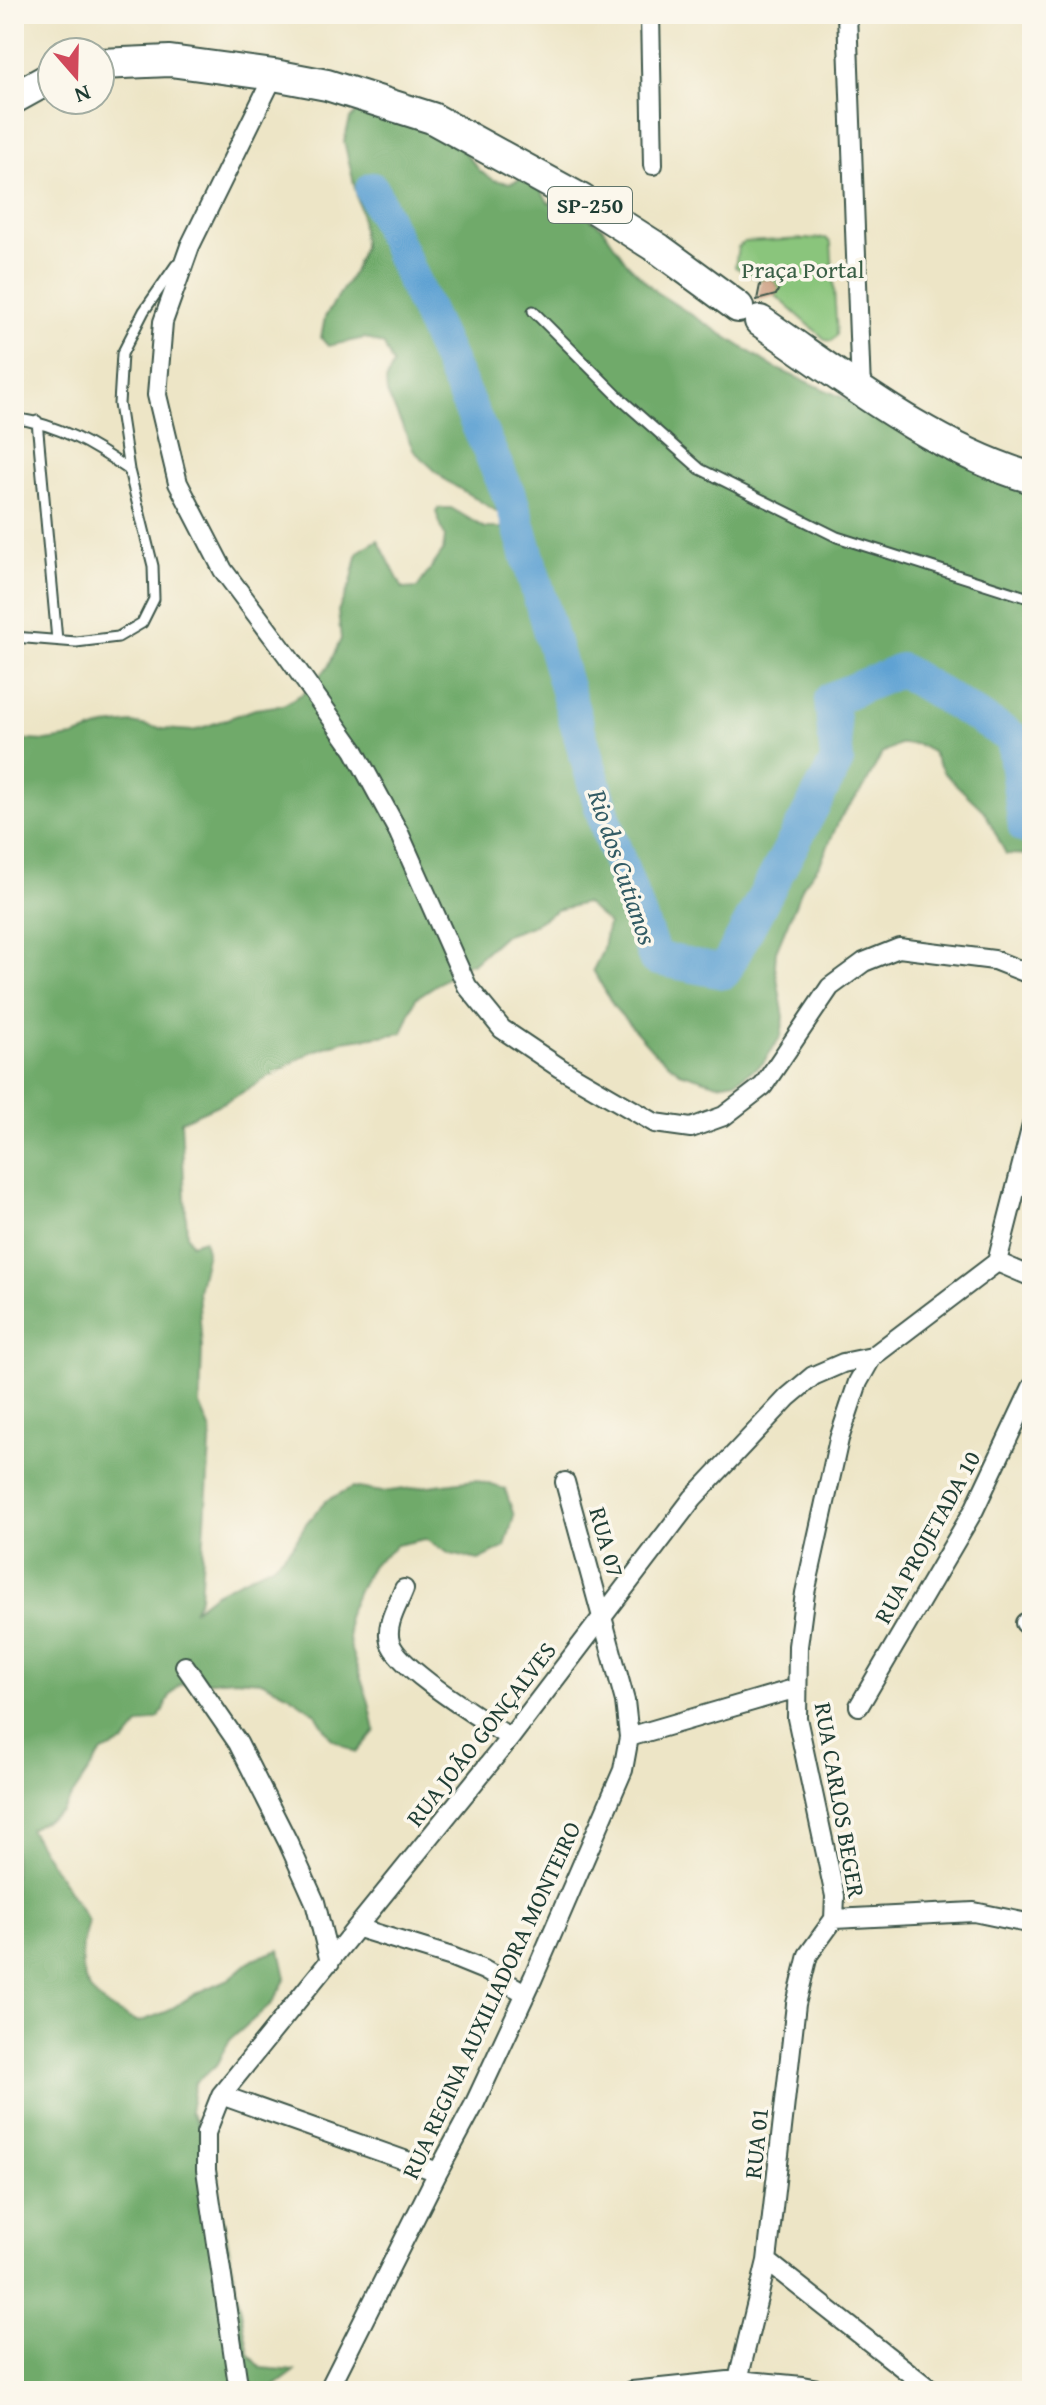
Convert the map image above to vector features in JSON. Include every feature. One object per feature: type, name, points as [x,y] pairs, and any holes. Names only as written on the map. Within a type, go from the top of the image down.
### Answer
[{"type":"main road","name":"SP-250","points":[[116,63],[170,61],[274,75],[345,90],[432,118],[582,200],[659,249],[908,421],[958,448],[1032,478]]},
{"type":"main road","points":[[14,98],[36,86]]},
{"type":"street","points":[[650,14],[653,165]]},
{"type":"street","points":[[847,14],[861,390]]},
{"type":"street","points":[[274,75],[190,246],[163,322],[157,395],[178,483],[223,570],[354,750],[399,833],[467,986],[502,1029],[560,1068],[655,1123],[691,1128],[724,1116],[763,1086],[830,987],[864,962],[899,948],[994,960],[1032,975]]},
{"type":"street","points":[[1032,1125],[997,1262],[1032,1277]]},
{"type":"street","name":"RUA JOÃO GONÇALVES","points":[[239,2391],[206,2170],[206,2133],[221,2095],[510,1738],[693,1498],[788,1397],[813,1376],[843,1363],[872,1357],[997,1262]]},
{"type":"street","name":"RUA CARLOS BEGER","points":[[872,1357],[858,1382],[839,1439],[805,1593],[798,1646],[797,1718],[835,1896],[834,1919],[974,1912],[1032,1924]]},
{"type":"street","name":"RUA PROJETADA 10","points":[[859,1706],[974,1510],[1032,1387]]},
{"type":"street","name":"RUA 07","points":[[565,1482],[603,1615]]},
{"type":"street","points":[[404,1589],[390,1624],[390,1641],[399,1658],[510,1738]]},
{"type":"street","name":"RUA REGINA AUXILIADORA MONTEIRO","points":[[328,2391],[474,2105],[623,1770],[629,1737],[625,1701],[603,1615]]},
{"type":"street","points":[[185,1666],[238,1743],[288,1842],[315,1902],[330,1962]]},
{"type":"street","points":[[629,1737],[797,1688]]},
{"type":"street","name":"RUA 01","points":[[738,2380],[767,2261],[796,2004],[808,1955],[834,1919]]},
{"type":"street","points":[[358,1928],[452,1957],[484,1970],[525,1993]]},
{"type":"street","points":[[221,2095],[438,2172]]},
{"type":"street","points":[[767,2261],[932,2391]]},
{"type":"street","points":[[632,2391],[738,2380],[829,2391]]},
{"type":"lane","points":[[14,637],[76,642],[118,637],[142,623],[154,599],[153,566],[129,470],[119,404],[122,354],[144,311],[190,246]]},
{"type":"lane","points":[[533,311],[624,402],[700,469],[837,537],[1032,599]]},
{"type":"lane","points":[[14,418],[37,421],[91,443],[129,470]]},
{"type":"lane","points":[[37,421],[57,640]]},
{"type":"green space","points":[[366,102],[453,138],[480,171],[494,180],[510,183],[527,177],[534,178],[548,202],[583,214],[602,227],[627,263],[656,292],[775,368],[1032,480],[1032,855],[1006,854],[985,812],[944,773],[932,752],[917,744],[899,744],[882,753],[865,786],[840,818],[821,862],[803,886],[776,951],[775,966],[784,1017],[781,1036],[763,1063],[736,1081],[718,1084],[680,1072],[654,1052],[614,1007],[593,970],[602,952],[608,923],[585,903],[557,910],[531,926],[503,936],[472,964],[469,963],[416,998],[402,1033],[343,1041],[311,1052],[231,1099],[181,1121],[187,1235],[191,1244],[204,1240],[207,1251],[198,1291],[202,1349],[200,1405],[211,1431],[200,1598],[193,1610],[215,1593],[272,1565],[292,1547],[307,1522],[327,1500],[353,1487],[382,1492],[475,1480],[505,1489],[514,1516],[505,1547],[479,1560],[450,1554],[425,1539],[397,1545],[372,1565],[347,1617],[350,1647],[369,1702],[375,1731],[356,1753],[331,1738],[315,1713],[261,1681],[234,1679],[180,1684],[159,1718],[139,1725],[124,1743],[102,1752],[61,1812],[29,1829],[88,1921],[82,1957],[87,1985],[95,1996],[120,2014],[139,2022],[166,2012],[195,1994],[229,1979],[253,1959],[280,1950],[286,1978],[272,2003],[230,2040],[216,2065],[195,2083],[190,2112],[205,2136],[205,2173],[224,2223],[249,2354],[261,2368],[295,2371],[268,2391],[14,2391],[14,739],[46,741],[73,737],[105,726],[132,723],[193,731],[255,709],[283,705],[307,691],[328,667],[341,639],[338,611],[351,583],[358,552],[378,540],[403,589],[417,588],[443,551],[445,537],[436,512],[439,508],[451,508],[485,528],[506,528],[506,517],[445,480],[414,451],[387,393],[386,381],[393,365],[384,345],[365,338],[328,346],[321,338],[325,317],[353,273],[363,246],[361,214],[344,141],[350,119]]},
{"type":"green space","name":"Praça Portal","points":[[826,238],[831,243],[837,335],[832,341],[826,340],[775,295],[778,287],[771,279],[760,280],[735,267],[738,247],[744,242]]},
{"type":"building","points":[[771,279],[779,288],[776,295],[757,300],[761,280]]},
{"type":"waterway","name":"Rio dos Cutianos","points":[[372,189],[511,499],[609,834],[655,958],[724,972],[837,761],[831,699],[901,670],[1013,738],[1025,827],[1032,826]]}]
